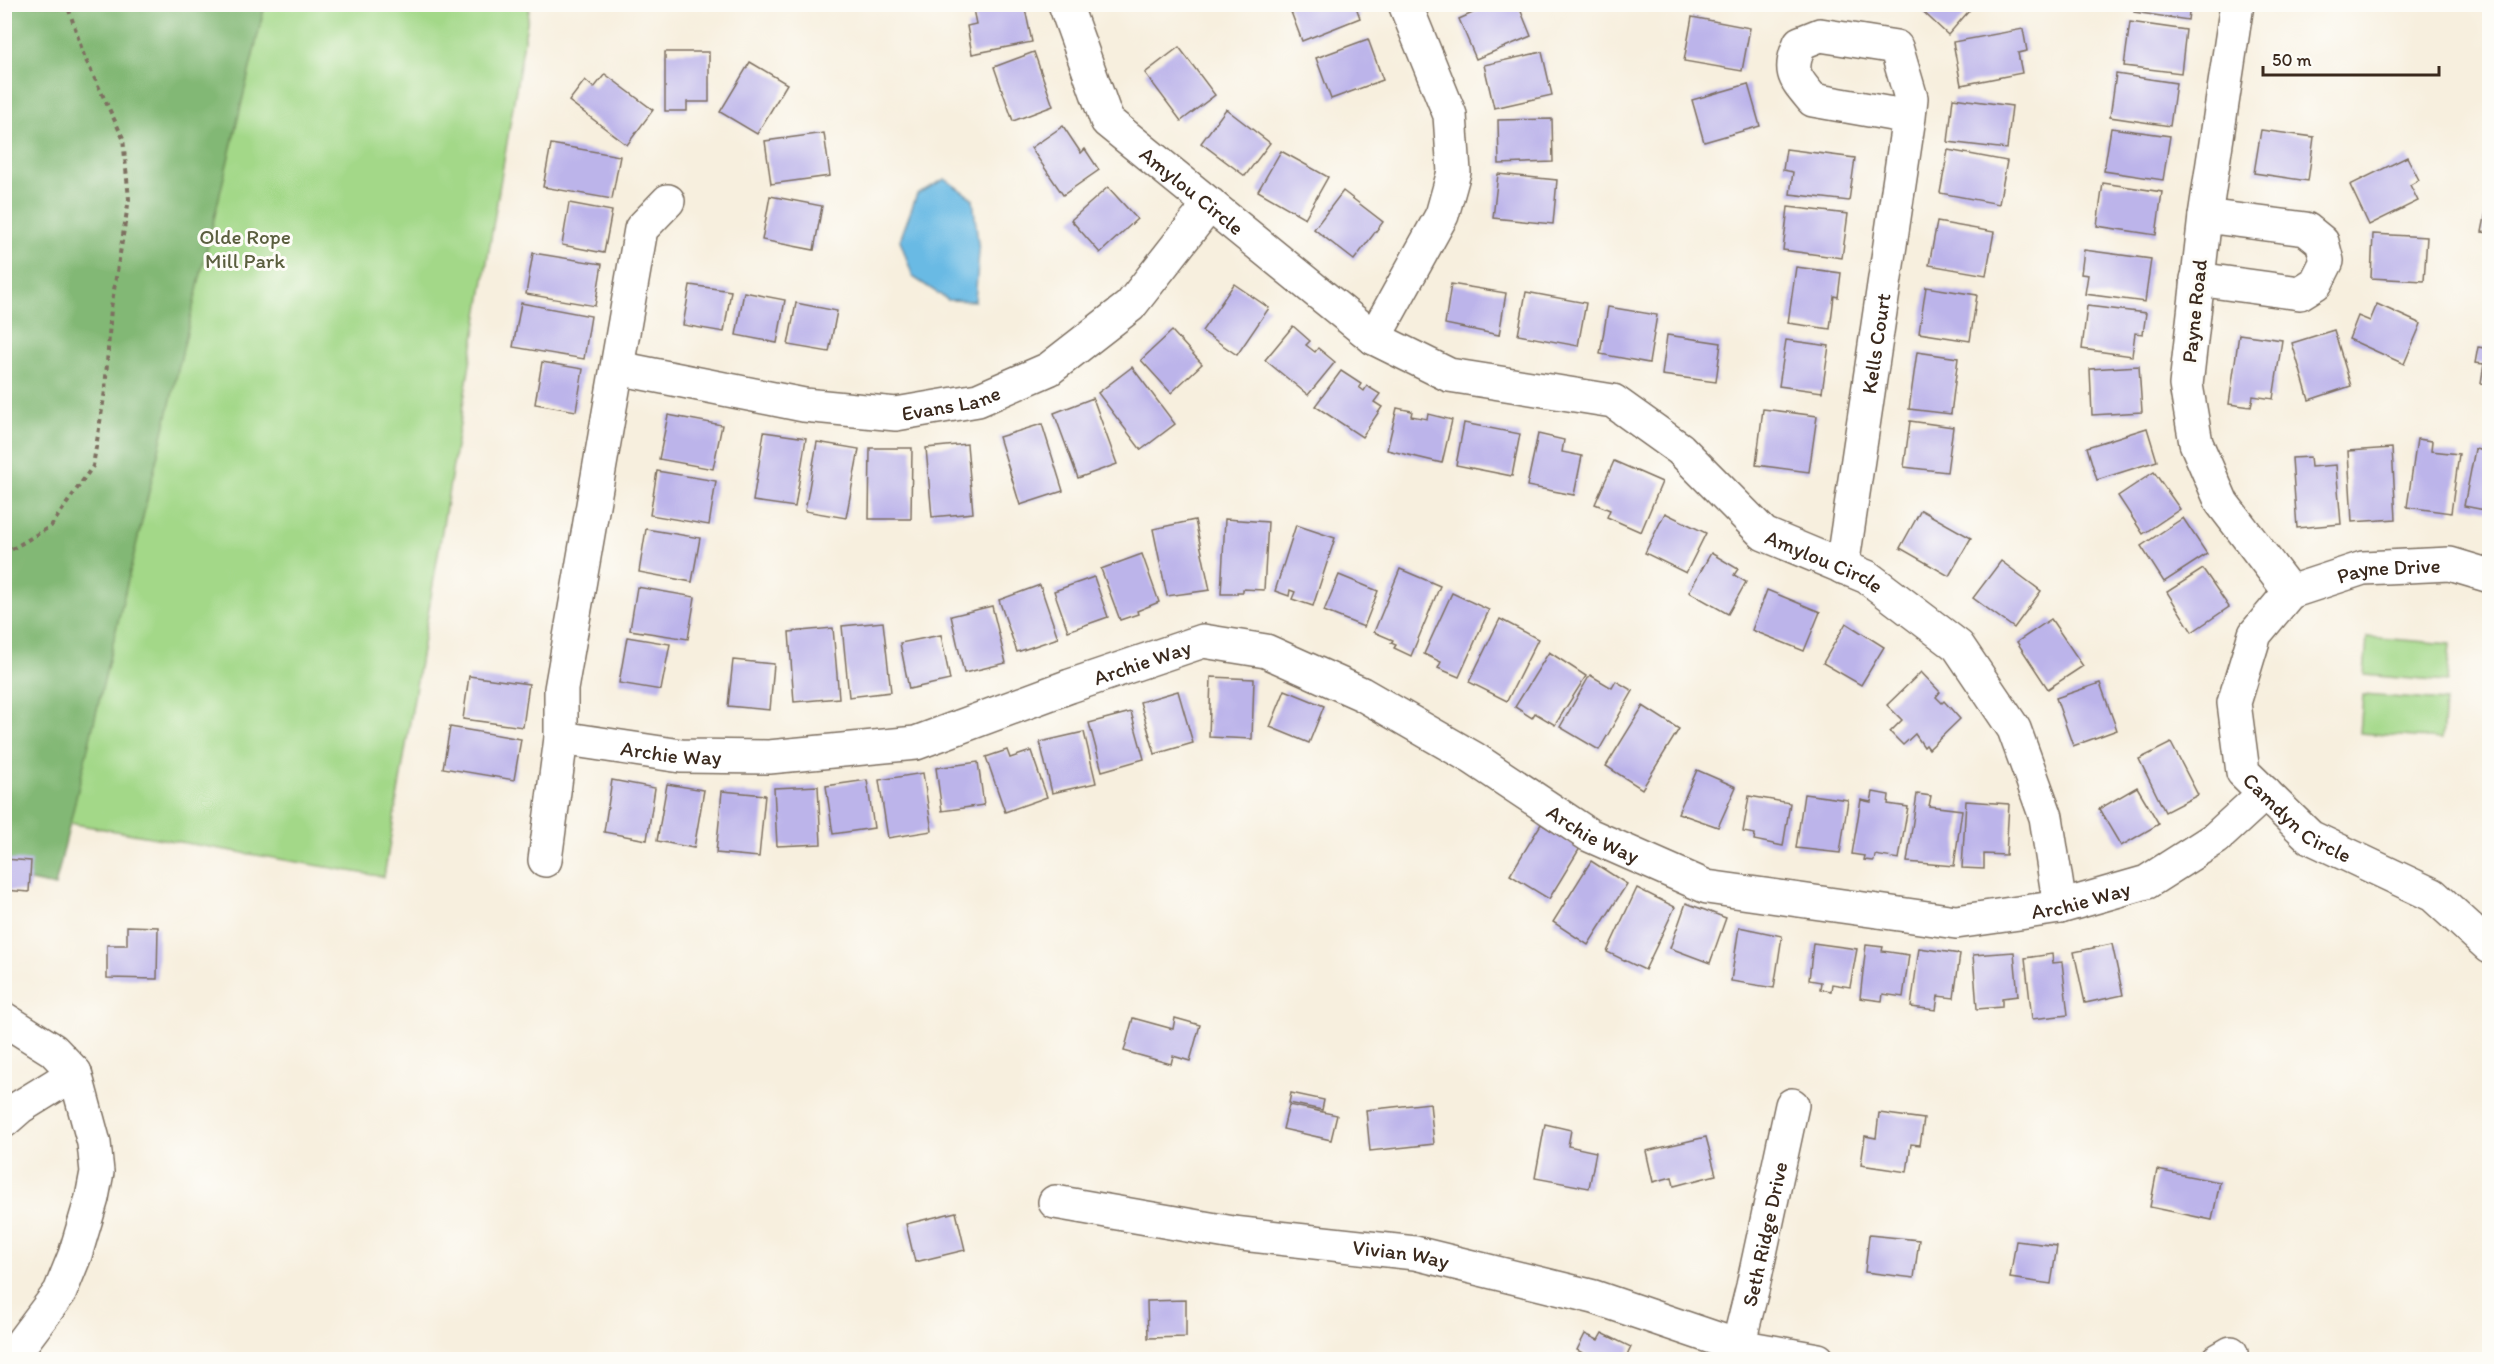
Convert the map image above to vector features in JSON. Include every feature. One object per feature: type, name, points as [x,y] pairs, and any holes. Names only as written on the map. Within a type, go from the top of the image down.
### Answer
[{"type":"street","name":"Amylou Circle","points":[[1065,4],[1107,121],[1374,338],[1449,375],[1613,401],[1680,449],[1764,534],[1867,577],[1958,646],[2014,729],[2046,817],[2060,907]]},
{"type":"street","points":[[1374,338],[1442,215],[1454,172],[1450,115],[1405,4]]},
{"type":"street","name":"Payne Road","points":[[2237,4],[2205,216],[2186,385],[2196,443],[2222,503],[2290,592]]},
{"type":"street","name":"Kells Court","points":[[1842,567],[1909,117]]},
{"type":"street","points":[[545,860],[561,738],[561,689],[641,229],[668,201]]},
{"type":"street","name":"Evans Lane","points":[[618,368],[804,405],[897,414],[978,400],[1049,369],[1130,306],[1210,204]]},
{"type":"street","points":[[2198,279],[2300,292],[2316,283],[2327,261],[2322,242],[2306,229],[2205,216]]},
{"type":"street","name":"Payne Drive","points":[[2290,592],[2363,568],[2450,564],[2490,576]]},
{"type":"street","name":"Camdyn Circle","points":[[2290,592],[2255,634],[2234,702],[2243,771],[2310,837],[2433,895],[2490,947]]},
{"type":"street","name":"Archie Way","points":[[561,738],[681,756],[769,757],[916,743],[1203,641],[1266,651],[1362,694],[1473,758],[1589,835],[1707,887],[1956,922],[2060,907],[2147,882],[2216,838],[2265,793]]},
{"type":"street","points":[[4,1019],[53,1050],[75,1073],[94,1143],[96,1172],[92,1198],[75,1255],[60,1292],[9,1359]]},
{"type":"street","points":[[4,1121],[20,1107],[75,1073]]},
{"type":"street","name":"Seth Ridge Drive","points":[[1736,1353],[1792,1105]]},
{"type":"street","name":"Vivian Way","points":[[1055,1202],[1233,1233],[1415,1254],[1594,1297],[1736,1353],[1818,1359]]},
{"type":"path","points":[[4,554],[51,526],[93,466],[105,391],[111,308],[129,199],[123,138],[84,56],[67,4]]},
{"type":"green space","name":"Olde Rope Mill Park","points":[[4,5],[530,5],[384,877],[5,812]]},
{"type":"green space","points":[[5,5],[265,5],[55,886],[5,876]]},
{"type":"green space","points":[[2367,637],[2450,644],[2447,682],[2364,675]]},
{"type":"green space","points":[[2363,695],[2445,701],[2442,739],[2360,733]]},
{"type":"water","points":[[945,179],[973,199],[979,252],[975,301],[948,300],[913,277],[900,240],[917,194]]},
{"type":"building","points":[[972,4],[1024,4],[1032,42],[972,54],[967,26],[976,24]]},
{"type":"building","points":[[1288,4],[1355,4],[1360,18],[1302,41]]},
{"type":"building","points":[[1493,4],[1518,4],[1531,36],[1476,59],[1459,19]]},
{"type":"building","points":[[1915,4],[1975,4],[1948,35]]},
{"type":"building","points":[[2135,4],[2190,4],[2188,20],[2134,12]]},
{"type":"building","points":[[1692,17],[1750,28],[1742,71],[1684,61]]},
{"type":"building","points":[[2130,22],[2186,30],[2181,73],[2124,66]]},
{"type":"building","points":[[2023,29],[2027,51],[2018,53],[2022,73],[1961,85],[1953,42]]},
{"type":"building","points":[[1368,39],[1383,80],[1331,99],[1316,58]]},
{"type":"building","points":[[1179,47],[1215,95],[1181,121],[1145,73]]},
{"type":"building","points":[[665,52],[709,52],[709,102],[687,102],[687,111],[665,111]]},
{"type":"building","points":[[1034,52],[1053,106],[1013,121],[994,67]]},
{"type":"building","points":[[1542,52],[1552,95],[1494,108],[1484,65]]},
{"type":"building","points":[[750,62],[787,84],[757,134],[720,112]]},
{"type":"building","points":[[605,74],[653,110],[627,145],[569,101],[585,80],[594,88]]},
{"type":"building","points":[[2116,74],[2176,83],[2170,126],[2110,117]]},
{"type":"building","points":[[1748,84],[1760,126],[1704,142],[1692,100]]},
{"type":"building","points":[[1953,98],[2012,106],[2007,149],[1948,142]]},
{"type":"building","points":[[1226,109],[1270,143],[1245,176],[1201,143]]},
{"type":"building","points":[[1552,119],[1553,162],[1499,164],[1498,120]]},
{"type":"building","points":[[1063,126],[1081,153],[1085,149],[1099,170],[1063,195],[1031,148]]},
{"type":"building","points":[[2111,128],[2170,136],[2163,180],[2104,171]]},
{"type":"building","points":[[2261,130],[2314,137],[2308,181],[2254,173]]},
{"type":"building","points":[[824,133],[830,176],[771,184],[765,141]]},
{"type":"building","points":[[551,144],[620,156],[612,199],[543,187]]},
{"type":"building","points":[[1786,149],[1855,158],[1849,201],[1790,194],[1793,172],[1783,170]]},
{"type":"building","points":[[1948,150],[2007,161],[1999,204],[1940,193]]},
{"type":"building","points":[[1281,151],[1328,177],[1305,218],[1258,191]]},
{"type":"building","points":[[2407,157],[2419,180],[2410,185],[2418,201],[2369,225],[2350,185]]},
{"type":"building","points":[[1498,174],[1557,180],[1553,224],[1493,218]]},
{"type":"building","points":[[2103,183],[2162,192],[2156,235],[2097,226]]},
{"type":"building","points":[[1108,187],[1137,219],[1100,253],[1071,220]]},
{"type":"building","points":[[1343,191],[1383,222],[1354,260],[1314,229]]},
{"type":"building","points":[[770,196],[822,206],[814,250],[762,240]]},
{"type":"building","points":[[569,203],[612,211],[604,253],[562,245]]},
{"type":"building","points":[[1788,207],[1848,214],[1842,258],[1783,250]]},
{"type":"building","points":[[2487,207],[2490,208],[2490,233],[2482,232]]},
{"type":"building","points":[[1937,222],[1994,232],[1986,275],[1929,265]]},
{"type":"building","points":[[2373,234],[2427,237],[2424,281],[2371,278]]},
{"type":"building","points":[[2084,250],[2151,259],[2145,302],[2085,294],[2088,275],[2081,274]]},
{"type":"building","points":[[533,253],[602,264],[595,306],[526,294]]},
{"type":"building","points":[[1796,267],[1841,273],[1838,297],[1834,296],[1830,329],[1788,323]]},
{"type":"building","points":[[1234,284],[1269,308],[1237,355],[1202,331]]},
{"type":"building","points":[[1451,284],[1506,293],[1499,335],[1445,324]]},
{"type":"building","points":[[690,285],[731,291],[724,332],[683,325]]},
{"type":"building","points":[[1926,287],[1977,295],[1970,341],[1919,333]]},
{"type":"building","points":[[744,292],[785,300],[777,343],[736,335]]},
{"type":"building","points":[[1526,292],[1586,303],[1578,346],[1518,335]]},
{"type":"building","points":[[521,303],[591,316],[584,359],[513,347]]},
{"type":"building","points":[[796,303],[837,311],[829,352],[788,345]]},
{"type":"building","points":[[2377,304],[2421,324],[2404,364],[2349,339],[2358,316],[2370,321]]},
{"type":"building","points":[[2087,306],[2146,313],[2143,334],[2135,333],[2132,356],[2082,349]]},
{"type":"building","points":[[1608,307],[1657,315],[1649,363],[1600,354]]},
{"type":"building","points":[[1293,326],[1310,341],[1306,345],[1315,352],[1318,348],[1335,362],[1308,395],[1265,360]]},
{"type":"building","points":[[2334,330],[2351,386],[2309,400],[2292,343]]},
{"type":"building","points":[[1172,331],[1202,364],[1171,393],[1141,360]]},
{"type":"building","points":[[2239,334],[2282,340],[2273,399],[2253,396],[2251,407],[2229,404]]},
{"type":"building","points":[[1667,335],[1721,343],[1716,382],[1662,375]]},
{"type":"building","points":[[1786,340],[1829,346],[1822,392],[1779,386]]},
{"type":"building","points":[[2478,347],[2490,349],[2490,385],[2481,383],[2484,364],[2475,363]]},
{"type":"building","points":[[1917,352],[1958,358],[1951,414],[1909,409]]},
{"type":"building","points":[[542,362],[583,369],[576,411],[535,404]]},
{"type":"building","points":[[2139,366],[2142,412],[2092,415],[2090,369]]},
{"type":"building","points":[[1132,367],[1175,424],[1141,450],[1098,393]]},
{"type":"building","points":[[1341,371],[1361,384],[1359,387],[1364,391],[1367,386],[1380,394],[1374,402],[1382,407],[1362,437],[1315,406]]},
{"type":"building","points":[[1093,398],[1117,464],[1078,478],[1054,413]]},
{"type":"building","points":[[1397,408],[1412,411],[1411,416],[1427,419],[1428,414],[1452,420],[1442,463],[1387,450]]},
{"type":"building","points":[[1763,409],[1817,416],[1809,472],[1756,465]]},
{"type":"building","points":[[668,415],[722,425],[713,469],[659,459]]},
{"type":"building","points":[[1910,421],[1953,427],[1947,472],[1904,467]]},
{"type":"building","points":[[1464,423],[1520,434],[1512,476],[1456,465]]},
{"type":"building","points":[[1042,424],[1063,491],[1020,505],[999,437]]},
{"type":"building","points":[[2147,428],[2157,461],[2097,480],[2087,447]]},
{"type":"building","points":[[764,432],[806,438],[795,507],[753,501]]},
{"type":"building","points":[[1538,434],[1564,440],[1562,452],[1582,456],[1574,495],[1527,486]]},
{"type":"building","points":[[2417,439],[2432,441],[2431,451],[2459,454],[2451,513],[2407,507]]},
{"type":"building","points":[[817,442],[859,449],[846,518],[805,511]]},
{"type":"building","points":[[967,444],[973,513],[932,517],[926,448]]},
{"type":"building","points":[[870,448],[912,448],[911,519],[869,519]]},
{"type":"building","points":[[2392,448],[2396,519],[2352,522],[2348,451]]},
{"type":"building","points":[[2475,449],[2490,452],[2490,511],[2464,506]]},
{"type":"building","points":[[2310,457],[2311,467],[2336,465],[2341,524],[2297,528],[2292,458]]},
{"type":"building","points":[[1614,461],[1662,482],[1641,532],[1607,517],[1610,510],[1595,504]]},
{"type":"building","points":[[657,471],[716,481],[709,525],[650,515]]},
{"type":"building","points":[[2154,472],[2180,509],[2143,534],[2118,496]]},
{"type":"building","points":[[1921,510],[1971,538],[1949,576],[1900,548]]},
{"type":"building","points":[[1665,513],[1706,533],[1686,573],[1645,553]]},
{"type":"building","points":[[2183,518],[2207,554],[2164,582],[2141,546]]},
{"type":"building","points":[[1225,519],[1268,522],[1264,590],[1243,589],[1243,592],[1237,592],[1237,594],[1221,594]]},
{"type":"building","points":[[1195,520],[1210,590],[1167,596],[1153,529]]},
{"type":"building","points":[[1296,525],[1335,538],[1313,606],[1292,599],[1295,592],[1290,590],[1289,596],[1275,591]]},
{"type":"building","points":[[646,529],[700,538],[692,582],[639,572]]},
{"type":"building","points":[[1711,553],[1738,569],[1734,575],[1746,582],[1728,614],[1689,592]]},
{"type":"building","points":[[1142,554],[1159,602],[1137,611],[1138,614],[1120,620],[1101,569]]},
{"type":"building","points":[[2001,561],[2041,591],[2014,628],[1973,598]]},
{"type":"building","points":[[1400,569],[1440,586],[1411,656],[1394,648],[1396,645],[1391,643],[1393,640],[1374,632]]},
{"type":"building","points":[[2203,569],[2229,607],[2192,632],[2167,592]]},
{"type":"building","points":[[1339,575],[1378,591],[1364,627],[1324,611]]},
{"type":"building","points":[[1094,577],[1108,617],[1068,631],[1054,591]]},
{"type":"building","points":[[1040,585],[1058,638],[1017,652],[999,600]]},
{"type":"building","points":[[637,587],[695,597],[688,639],[630,630]]},
{"type":"building","points":[[1767,590],[1820,612],[1804,651],[1752,630]]},
{"type":"building","points":[[1452,593],[1489,610],[1459,677],[1438,668],[1441,662],[1424,654]]},
{"type":"building","points":[[992,606],[1006,663],[964,673],[951,616]]},
{"type":"building","points":[[1500,619],[1538,639],[1507,701],[1469,682]]},
{"type":"building","points":[[2051,619],[2083,666],[2048,689],[2017,642]]},
{"type":"building","points":[[883,622],[891,692],[849,697],[842,626]]},
{"type":"building","points":[[1846,623],[1884,647],[1861,685],[1823,663]]},
{"type":"building","points":[[833,628],[839,698],[794,702],[789,632]]},
{"type":"building","points":[[941,635],[950,680],[909,689],[900,643]]},
{"type":"building","points":[[627,637],[670,644],[661,690],[619,683]]},
{"type":"building","points":[[1549,652],[1586,676],[1555,725],[1535,713],[1532,718],[1515,707]]},
{"type":"building","points":[[733,660],[774,664],[770,710],[728,706]]},
{"type":"building","points":[[1921,672],[1940,692],[1936,697],[1942,703],[1944,701],[1960,719],[1929,749],[1926,745],[1924,747],[1915,734],[1903,745],[1890,732],[1902,720],[1887,705]]},
{"type":"building","points":[[1590,675],[1612,688],[1616,681],[1633,691],[1599,750],[1560,727]]},
{"type":"building","points":[[469,676],[529,684],[523,727],[463,719]]},
{"type":"building","points":[[1211,677],[1254,679],[1252,739],[1209,737]]},
{"type":"building","points":[[2100,683],[2117,730],[2073,746],[2056,698]]},
{"type":"building","points":[[1285,690],[1324,706],[1309,743],[1270,727]]},
{"type":"building","points":[[1178,691],[1193,743],[1155,754],[1140,702]]},
{"type":"building","points":[[1643,706],[1679,729],[1642,789],[1606,766]]},
{"type":"building","points":[[1131,712],[1144,759],[1102,771],[1089,723]]},
{"type":"building","points":[[450,727],[521,739],[514,780],[443,768]]},
{"type":"building","points":[[1084,732],[1096,783],[1052,793],[1040,742]]},
{"type":"building","points":[[2171,743],[2198,795],[2165,812],[2139,759]]},
{"type":"building","points":[[1007,750],[1010,758],[1031,751],[1047,797],[1005,812],[986,757]]},
{"type":"building","points":[[978,762],[984,805],[942,811],[936,768]]},
{"type":"building","points":[[1697,770],[1736,787],[1718,827],[1678,813]]},
{"type":"building","points":[[923,773],[932,831],[888,838],[879,780]]},
{"type":"building","points":[[612,780],[655,788],[647,840],[604,832]]},
{"type":"building","points":[[867,780],[874,828],[833,834],[826,786]]},
{"type":"building","points":[[667,784],[704,790],[694,848],[657,841]]},
{"type":"building","points":[[818,786],[821,844],[777,846],[774,788]]},
{"type":"building","points":[[2137,787],[2159,824],[2121,846],[2099,809]]},
{"type":"building","points":[[722,791],[765,795],[759,857],[716,853]]},
{"type":"building","points":[[1873,792],[1889,795],[1888,804],[1908,807],[1899,859],[1875,855],[1874,861],[1864,860],[1865,856],[1852,854],[1861,800],[1871,802]]},
{"type":"building","points":[[1804,794],[1848,800],[1840,853],[1796,848]]},
{"type":"building","points":[[1917,794],[1931,796],[1929,806],[1962,810],[1954,866],[1907,862]]},
{"type":"building","points":[[1749,796],[1790,803],[1783,846],[1754,840],[1755,834],[1743,832]]},
{"type":"building","points":[[1966,801],[2009,804],[2006,855],[1984,854],[1984,869],[1962,868]]},
{"type":"building","points":[[1541,824],[1580,848],[1549,899],[1510,875]]},
{"type":"building","points":[[4,859],[31,861],[29,892],[4,890]]},
{"type":"building","points":[[1591,861],[1627,884],[1588,945],[1553,922]]},
{"type":"building","points":[[1637,888],[1675,907],[1645,970],[1607,952]]},
{"type":"building","points":[[1686,903],[1726,918],[1710,963],[1670,948]]},
{"type":"building","points":[[127,926],[158,927],[157,979],[107,978],[107,945],[127,945]]},
{"type":"building","points":[[1739,927],[1782,936],[1774,988],[1731,981]]},
{"type":"building","points":[[1813,943],[1857,949],[1850,987],[1832,984],[1831,991],[1820,989],[1821,982],[1809,980]]},
{"type":"building","points":[[2112,944],[2123,995],[2085,1003],[2074,952]]},
{"type":"building","points":[[1866,945],[1883,947],[1882,951],[1909,955],[1903,997],[1883,994],[1882,1001],[1860,998]]},
{"type":"building","points":[[1919,948],[1960,954],[1954,998],[1938,996],[1936,1010],[1911,1007]]},
{"type":"building","points":[[2014,952],[2018,996],[2002,998],[2002,1007],[1977,1009],[1973,955]]},
{"type":"building","points":[[2052,954],[2053,963],[2062,962],[2068,1015],[2032,1019],[2025,958]]},
{"type":"building","points":[[1133,1018],[1173,1029],[1175,1018],[1200,1025],[1190,1061],[1173,1056],[1171,1064],[1124,1051]]},
{"type":"building","points":[[1291,1093],[1324,1100],[1322,1110],[1289,1103]]},
{"type":"building","points":[[1430,1103],[1434,1144],[1370,1151],[1366,1110]]},
{"type":"building","points":[[1289,1105],[1337,1115],[1331,1140],[1283,1129]]},
{"type":"building","points":[[1879,1113],[1924,1119],[1920,1145],[1911,1144],[1907,1172],[1861,1165],[1865,1136],[1876,1138]]},
{"type":"building","points":[[1545,1124],[1571,1130],[1568,1146],[1596,1152],[1589,1188],[1535,1178]]},
{"type":"building","points":[[1706,1137],[1716,1175],[1674,1186],[1672,1177],[1653,1182],[1646,1151]]},
{"type":"building","points":[[2157,1170],[2220,1182],[2212,1220],[2150,1207]]},
{"type":"building","points":[[956,1212],[965,1250],[915,1262],[906,1224]]},
{"type":"building","points":[[1869,1235],[1919,1240],[1914,1278],[1865,1272]]},
{"type":"building","points":[[2016,1241],[2057,1246],[2051,1284],[2010,1278]]},
{"type":"building","points":[[1186,1300],[1186,1337],[1148,1338],[1147,1301]]},
{"type":"building","points":[[1602,1333],[1631,1347],[1625,1360],[1589,1360],[1590,1357],[1577,1350],[1585,1334],[1598,1340]]}]
